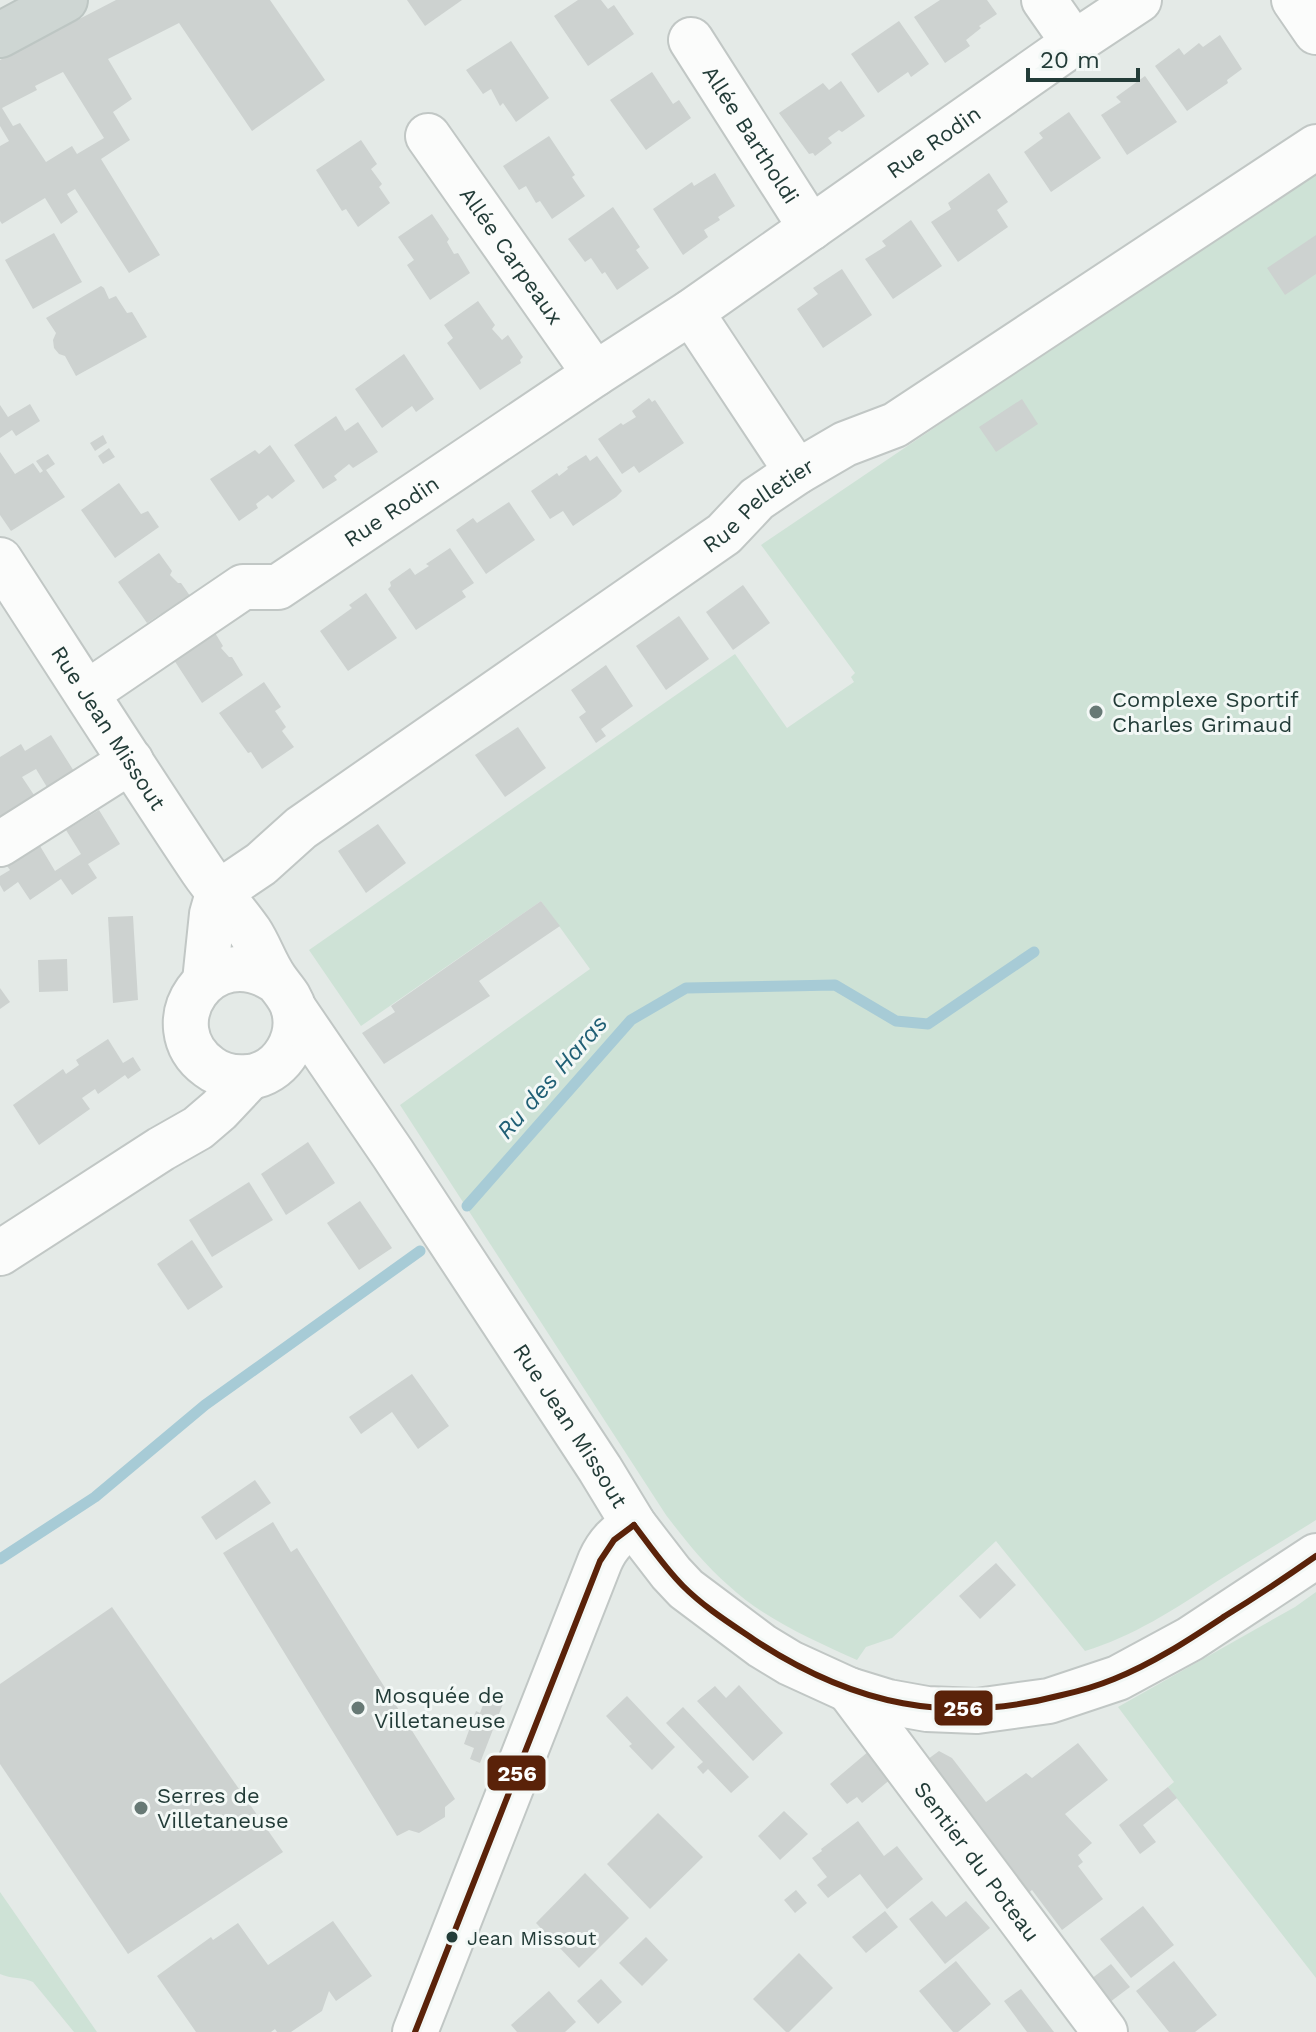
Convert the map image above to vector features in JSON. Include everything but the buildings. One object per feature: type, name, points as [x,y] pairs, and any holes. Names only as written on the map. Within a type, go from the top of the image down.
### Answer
[{"type":"main road","points":[[0,35],[65,0]]},
{"type":"street","points":[[1044,0],[1074,43]]},
{"type":"street","name":"Rue Rodin","points":[[87,693],[243,587],[278,587],[691,312],[1139,0]]},
{"type":"street","points":[[1294,0],[1316,32]]},
{"type":"street","name":"Allée Bartholdi","points":[[691,40],[811,228]]},
{"type":"street","name":"Allée Carpeaux","points":[[428,136],[595,374]]},
{"type":"street","name":"Rue Pelletier","points":[[218,893],[261,864],[301,828],[724,534],[757,499],[845,444],[895,425],[1316,147]]},
{"type":"street","points":[[691,312],[797,472]]},
{"type":"street","name":"Rue Jean Missout","points":[[0,560],[218,893],[250,932],[285,995],[393,1154],[634,1525],[686,1589],[719,1615],[790,1663],[849,1690],[888,1702],[927,1709],[977,1711],[1049,1701],[1118,1678],[1190,1639],[1316,1556]]},
{"type":"street","points":[[0,844],[131,761]]},
{"type":"street","points":[[205,981],[212,914],[218,893]]},
{"type":"street","points":[[0,1253],[210,1118],[268,1066],[295,1033],[285,995],[265,974],[240,968],[205,981],[192,998],[186,1019],[187,1033],[195,1052],[209,1067],[236,1077],[268,1066]]},
{"type":"street","points":[[168,1146],[186,1101],[195,1052]]},
{"type":"street","name":"Rue Jean Missout","points":[[268,1066],[353,1096]]},
{"type":"street","points":[[415,2032],[600,1561],[607,1546],[634,1525]]},
{"type":"street","name":"Sentier du Poteau","points":[[849,1690],[1105,2032]]},
{"type":"green space","points":[[1316,170],[1316,1520],[1153,1621],[1085,1651],[996,1541],[892,1638],[866,1647],[857,1660],[790,1628],[757,1608],[719,1577],[688,1543],[666,1515],[400,1105],[590,969],[541,901],[361,1026],[309,950],[735,654],[787,728],[854,682],[851,677],[855,673],[761,545]]},
{"type":"green space","points":[[1316,1592],[1316,1978],[1168,1787],[1174,1782],[1118,1707],[1295,1607]]},
{"type":"green space","points":[[0,1892],[97,2032],[74,2032],[33,1982],[0,1974]]},
{"type":"waterway","name":"Ru des Haras","points":[[467,1206],[631,1020],[686,988],[835,985],[896,1021],[928,1024],[1034,952]]},
{"type":"waterway","name":"Ru des Haras","points":[[0,1559],[95,1497],[205,1405],[420,1251]]},
{"type":"transit line","name":"256","points":[[634,1525],[691,1594],[756,1641],[829,1681],[903,1703],[941,1708],[1020,1704],[1075,1692],[1114,1679],[1185,1642],[1316,1556]]},
{"type":"transit line","name":"256","points":[[415,2032],[600,1561],[614,1540],[634,1525]]},
{"type":"place","name":"Complexe Sportif Charles Grimaud","points":[[1096,712]]},
{"type":"place","name":"Mosquée de Villetaneuse","points":[[358,1708]]},
{"type":"place","name":"Serres de Villetaneuse","points":[[141,1808]]},
{"type":"place","name":"Jean Missout","points":[[452,1937]]}]
